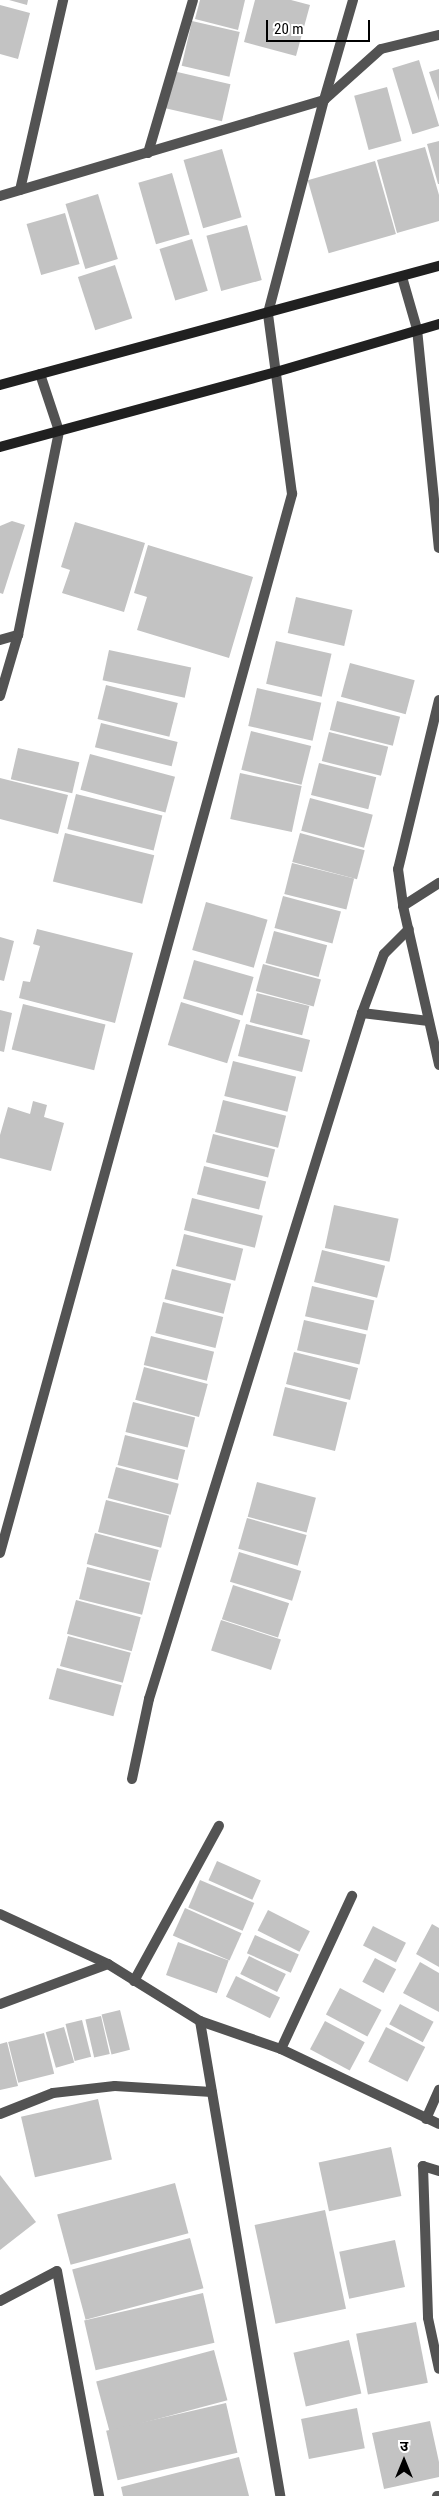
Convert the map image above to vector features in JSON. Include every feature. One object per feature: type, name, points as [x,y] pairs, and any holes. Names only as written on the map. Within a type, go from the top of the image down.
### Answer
[{"type":"street","points":[[20,190],[64,0]]},
{"type":"street","points":[[148,153],[193,0]]},
{"type":"street","points":[[0,1553],[292,494],[268,313],[324,100],[353,0]]},
{"type":"street","points":[[0,196],[324,100],[381,49],[439,35]]},
{"type":"street","points":[[0,385],[439,266]]},
{"type":"street","points":[[402,277],[417,329],[439,548]]},
{"type":"street","points":[[0,447],[276,372],[439,324]]},
{"type":"street","points":[[0,696],[18,635],[59,431],[40,374]]},
{"type":"street","points":[[0,640],[18,635]]},
{"type":"street","points":[[439,700],[398,869],[403,906],[439,1065]]},
{"type":"street","points":[[403,906],[439,883]]},
{"type":"street","points":[[132,1779],[149,1700],[362,1013],[384,954],[409,928]]},
{"type":"street","points":[[362,1013],[429,1021]]},
{"type":"street","points":[[134,1981],[219,1826]]},
{"type":"street","points":[[281,2050],[352,1896]]},
{"type":"street","points":[[0,1914],[108,1964],[200,2021],[281,2050],[439,2124]]},
{"type":"street","points":[[0,2004],[108,1964]]},
{"type":"street","points":[[200,2021],[280,2496]]},
{"type":"street","points":[[0,2114],[53,2093],[115,2086],[212,2092]]},
{"type":"street","points":[[426,2119],[439,2090]]},
{"type":"street","points":[[439,2171],[423,2166],[428,2318],[439,2369]]},
{"type":"street","points":[[0,2301],[57,2271],[99,2496]]},
{"type":"street","points":[[428,2318],[439,2322]]},
{"type":"building","points":[[9,0],[28,0],[27,5]]},
{"type":"building","points":[[200,0],[245,0],[238,30],[195,19]]},
{"type":"building","points":[[255,0],[291,0],[310,5],[296,56],[244,42]]},
{"type":"building","points":[[0,5],[30,13],[18,59],[0,54]]},
{"type":"building","points":[[192,21],[240,32],[229,77],[182,66]]},
{"type":"building","points":[[419,60],[439,126],[412,134],[392,68]]},
{"type":"building","points":[[439,69],[439,101],[429,72]]},
{"type":"building","points":[[173,71],[230,84],[222,121],[164,108]]},
{"type":"building","points":[[387,87],[401,141],[369,150],[354,96]]},
{"type":"building","points":[[439,141],[439,184],[438,184],[427,144]]},
{"type":"building","points":[[425,147],[439,195],[439,221],[397,233],[377,160]]},
{"type":"building","points":[[222,149],[242,217],[203,228],[184,160]]},
{"type":"building","points":[[375,161],[396,234],[329,253],[308,180]]},
{"type":"building","points":[[172,173],[190,235],[156,244],[138,183]]},
{"type":"building","points":[[98,194],[118,259],[85,269],[65,204]]},
{"type":"building","points":[[65,213],[80,264],[41,275],[27,224]]},
{"type":"building","points":[[247,225],[262,280],[221,291],[206,236]]},
{"type":"building","points":[[192,239],[208,291],[175,301],[159,249]]},
{"type":"building","points":[[115,265],[132,318],[95,330],[78,277]]},
{"type":"building","points":[[12,521],[25,525],[3,594],[0,593],[0,526]]},
{"type":"building","points":[[75,522],[145,543],[124,612],[62,593],[70,570],[61,567]]},
{"type":"building","points":[[148,545],[253,577],[229,658],[137,630],[147,597],[134,593]]},
{"type":"building","points":[[296,597],[353,610],[344,646],[288,633]]},
{"type":"building","points":[[276,641],[332,654],[322,697],[266,684]]},
{"type":"building","points":[[109,650],[191,667],[185,698],[103,680]]},
{"type":"building","points":[[350,663],[415,680],[406,714],[341,697]]},
{"type":"building","points":[[106,685],[178,703],[169,737],[98,719]]},
{"type":"building","points":[[257,688],[321,703],[313,741],[248,726]]},
{"type":"building","points":[[337,701],[400,717],[393,746],[330,730]]},
{"type":"building","points":[[101,723],[178,742],[172,766],[95,747]]},
{"type":"building","points":[[251,731],[311,746],[301,785],[241,770]]},
{"type":"building","points":[[329,732],[388,747],[381,776],[322,761]]},
{"type":"building","points":[[18,748],[79,762],[72,793],[11,779]]},
{"type":"building","points":[[90,754],[175,777],[165,813],[80,790]]},
{"type":"building","points":[[319,763],[376,777],[368,809],[311,795]]},
{"type":"building","points":[[240,773],[302,786],[292,832],[230,819]]},
{"type":"building","points":[[0,778],[68,795],[58,834],[0,819]]},
{"type":"building","points":[[76,794],[162,816],[154,850],[67,829]]},
{"type":"building","points":[[310,798],[373,815],[364,848],[301,831]]},
{"type":"building","points":[[65,833],[154,855],[142,904],[53,882]]},
{"type":"building","points":[[300,833],[365,850],[357,879],[292,862]]},
{"type":"building","points":[[292,863],[354,878],[346,910],[284,894]]},
{"type":"building","points":[[283,896],[341,912],[332,943],[274,928]]},
{"type":"building","points":[[206,902],[268,920],[254,968],[192,950]]},
{"type":"building","points":[[37,929],[133,953],[115,1023],[19,998],[23,981],[30,982],[40,946],[33,944]]},
{"type":"building","points":[[274,931],[327,945],[319,977],[265,963]]},
{"type":"building","points":[[0,937],[14,941],[4,981],[0,980]]},
{"type":"building","points":[[194,960],[254,977],[243,1016],[183,998]]},
{"type":"building","points":[[263,964],[321,980],[314,1007],[256,991]]},
{"type":"building","points":[[257,993],[309,1006],[302,1035],[250,1022]]},
{"type":"building","points":[[181,1002],[240,1020],[227,1063],[168,1045]]},
{"type":"building","points":[[23,1004],[105,1025],[94,1070],[12,1050]]},
{"type":"building","points":[[0,1010],[12,1013],[4,1052],[0,1051]]},
{"type":"building","points":[[246,1024],[310,1040],[302,1072],[238,1056]]},
{"type":"building","points":[[233,1061],[296,1077],[287,1112],[224,1096]]},
{"type":"building","points":[[223,1100],[286,1116],[278,1148],[215,1132]]},
{"type":"building","points":[[33,1101],[47,1105],[44,1117],[64,1123],[51,1171],[0,1158],[0,1135],[8,1107],[30,1114]]},
{"type":"building","points":[[213,1134],[275,1149],[268,1178],[206,1162]]},
{"type":"building","points":[[204,1166],[266,1181],[259,1210],[197,1194]]},
{"type":"building","points":[[192,1198],[263,1216],[255,1248],[184,1230]]},
{"type":"building","points":[[334,1205],[399,1219],[389,1262],[325,1248]]},
{"type":"building","points":[[184,1234],[243,1249],[235,1281],[176,1266]]},
{"type":"building","points":[[322,1250],[385,1266],[377,1298],[314,1282]]},
{"type":"building","points":[[172,1269],[231,1284],[224,1314],[165,1299]]},
{"type":"building","points":[[312,1286],[374,1300],[367,1331],[305,1316]]},
{"type":"building","points":[[163,1302],[223,1317],[215,1348],[155,1333]]},
{"type":"building","points":[[304,1320],[366,1334],[359,1365],[297,1350]]},
{"type":"building","points":[[151,1336],[214,1352],[207,1381],[144,1365]]},
{"type":"building","points":[[294,1352],[358,1368],[350,1400],[286,1384]]},
{"type":"building","points":[[144,1367],[208,1384],[199,1417],[135,1400]]},
{"type":"building","points":[[285,1387],[347,1402],[335,1451],[273,1436]]},
{"type":"building","points":[[133,1402],[195,1417],[188,1448],[126,1432]]},
{"type":"building","points":[[125,1435],[185,1450],[178,1480],[118,1465]]},
{"type":"building","points":[[116,1467],[179,1484],[171,1515],[108,1498]]},
{"type":"building","points":[[257,1482],[316,1498],[307,1533],[248,1517]]},
{"type":"building","points":[[106,1500],[169,1516],[161,1548],[98,1532]]},
{"type":"building","points":[[247,1518],[307,1535],[298,1566],[238,1549]]},
{"type":"building","points":[[95,1533],[159,1550],[150,1581],[87,1564]]},
{"type":"building","points":[[239,1552],[301,1571],[292,1601],[230,1582]]},
{"type":"building","points":[[87,1567],[150,1583],[142,1615],[79,1599]]},
{"type":"building","points":[[233,1585],[289,1603],[278,1637],[222,1619]]},
{"type":"building","points":[[76,1600],[141,1617],[132,1651],[67,1634]]},
{"type":"building","points":[[221,1620],[281,1639],[271,1670],[211,1650]]},
{"type":"building","points":[[68,1636],[131,1653],[123,1683],[60,1666]]},
{"type":"building","points":[[57,1668],[122,1685],[113,1716],[49,1699]]},
{"type":"building","points":[[217,1861],[261,1881],[252,1900],[208,1880]]},
{"type":"building","points":[[200,1880],[254,1903],[243,1931],[188,1908]]},
{"type":"building","points":[[185,1908],[242,1933],[229,1961],[173,1935]]},
{"type":"building","points":[[268,1910],[310,1931],[299,1952],[258,1930]]},
{"type":"building","points":[[432,1924],[439,1928],[439,1967],[416,1954]]},
{"type":"building","points":[[373,1926],[406,1943],[396,1962],[363,1946]]},
{"type":"building","points":[[255,1935],[299,1955],[291,1973],[247,1953]]},
{"type":"building","points":[[178,1942],[229,1960],[217,1993],[166,1975]]},
{"type":"building","points":[[249,1956],[286,1974],[277,1992],[240,1974]]},
{"type":"building","points":[[375,1958],[396,1969],[384,1993],[362,1982]]},
{"type":"building","points":[[420,1962],[439,1973],[439,2012],[403,1993]]},
{"type":"building","points":[[236,1976],[280,1997],[270,2018],[226,1997]]},
{"type":"building","points":[[340,1988],[381,2010],[367,2037],[326,2014]]},
{"type":"building","points":[[400,2004],[434,2022],[423,2042],[389,2024]]},
{"type":"building","points":[[120,2010],[130,2050],[111,2054],[102,2015]]},
{"type":"building","points":[[101,2016],[110,2054],[94,2058],[85,2020]]},
{"type":"building","points":[[82,2020],[91,2057],[75,2061],[66,2024]]},
{"type":"building","points":[[325,2021],[365,2042],[350,2070],[310,2049]]},
{"type":"building","points":[[64,2027],[74,2063],[56,2068],[46,2032]]},
{"type":"building","points":[[386,2027],[425,2047],[407,2082],[368,2062]]},
{"type":"building","points":[[44,2033],[54,2074],[18,2083],[8,2042]]},
{"type":"building","points":[[7,2042],[18,2086],[0,2090],[0,2044]]},
{"type":"building","points":[[98,2099],[112,2159],[35,2177],[21,2117]]},
{"type":"building","points":[[391,2147],[401,2196],[329,2211],[319,2162]]},
{"type":"building","points":[[0,2175],[36,2222],[0,2250]]},
{"type":"building","points":[[175,2183],[188,2233],[71,2265],[57,2215]]},
{"type":"building","points":[[325,2210],[346,2309],[276,2324],[255,2225]]},
{"type":"building","points":[[190,2238],[203,2288],[86,2320],[72,2270]]},
{"type":"building","points":[[395,2240],[405,2287],[349,2299],[339,2252]]},
{"type":"building","points":[[203,2293],[214,2343],[96,2370],[84,2320]]},
{"type":"building","points":[[416,2322],[428,2383],[368,2395],[356,2334]]},
{"type":"building","points":[[349,2340],[361,2394],[306,2406],[293,2353]]},
{"type":"building","points":[[214,2350],[227,2400],[110,2432],[96,2382]]},
{"type":"building","points":[[226,2403],[237,2453],[118,2480],[106,2431]]},
{"type":"building","points":[[357,2408],[365,2448],[309,2459],[301,2419]]},
{"type":"building","points":[[430,2421],[439,2462],[439,2477],[384,2489],[372,2433]]},
{"type":"building","points":[[239,2457],[249,2496],[123,2496],[121,2487]]}]
